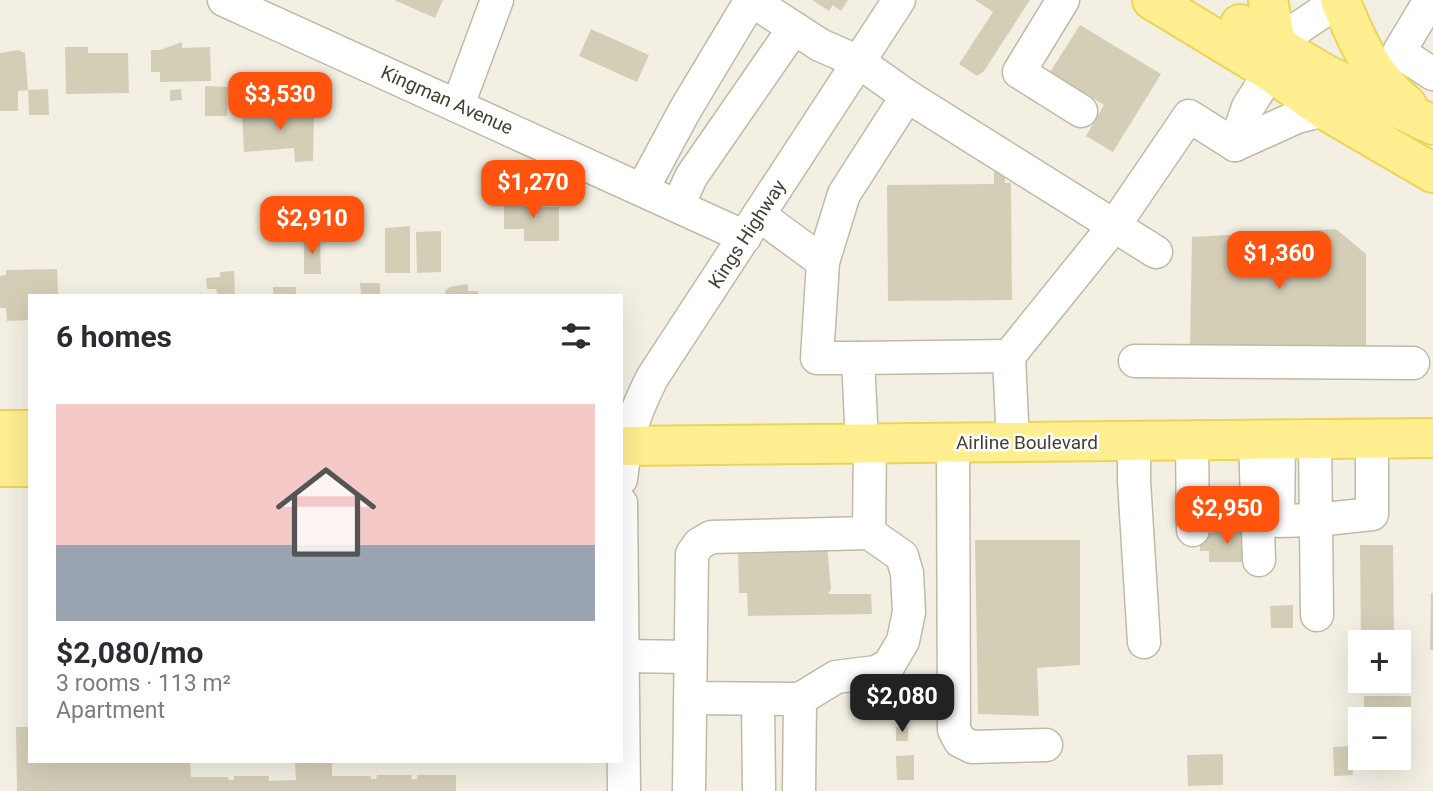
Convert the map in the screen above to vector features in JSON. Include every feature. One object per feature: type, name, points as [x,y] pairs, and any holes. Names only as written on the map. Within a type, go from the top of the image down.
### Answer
[{"type":"main road","points":[[1152,0],[1272,57],[1327,75],[1430,124]]},
{"type":"main road","points":[[1199,0],[1272,57],[1325,110],[1433,173]]},
{"type":"main road","points":[[1268,0],[1272,57]]},
{"type":"main road","points":[[1340,0],[1358,42],[1376,72],[1399,99],[1430,124]]},
{"type":"main road","points":[[0,430],[28,430]]},
{"type":"main road","name":"Airline Boulevard","points":[[623,457],[866,443],[1433,438]]},
{"type":"main road","points":[[0,467],[28,467]]},
{"type":"street","name":"Kingman Avenue","points":[[224,0],[678,206],[752,226],[823,262]]},
{"type":"street","points":[[458,105],[497,0]]},
{"type":"street","points":[[642,190],[685,110],[751,0],[820,45],[859,62],[907,96],[1156,252]]},
{"type":"street","name":"Kings Highway","points":[[623,454],[652,378],[899,0]]},
{"type":"street","points":[[1063,0],[1019,72],[1082,111]]},
{"type":"street","points":[[1236,145],[1248,107],[1266,79],[1272,57],[1340,0]]},
{"type":"street","points":[[1430,0],[1399,52],[1433,74]]},
{"type":"street","points":[[678,206],[691,177],[794,27]]},
{"type":"street","points":[[907,96],[844,194],[823,262],[817,358],[1009,356]]},
{"type":"street","points":[[1236,145],[1297,117],[1325,110]]},
{"type":"street","points":[[1012,422],[1009,356],[1114,226],[1189,116],[1236,145]]},
{"type":"street","points":[[858,358],[866,443],[869,533]]},
{"type":"street","points":[[1135,361],[1413,363]]},
{"type":"street","points":[[1283,441],[1279,520],[1316,520],[1372,514],[1372,439]]},
{"type":"street","points":[[1134,441],[1143,642]]},
{"type":"street","points":[[1192,441],[1193,530]]},
{"type":"street","points":[[1259,560],[1283,441]]},
{"type":"street","points":[[953,443],[954,730],[960,741],[972,747],[1046,745]]},
{"type":"street","points":[[1316,520],[1317,615]]},
{"type":"street","points":[[688,791],[692,554],[699,544],[711,537],[869,533],[902,556],[907,573],[909,612],[903,640],[889,665],[876,672],[836,677],[800,699],[690,698]]},
{"type":"street","points":[[623,639],[690,657]]},
{"type":"street","points":[[758,699],[759,791]]},
{"type":"street","points":[[799,791],[800,699]]},
{"type":"street","points":[[623,715],[624,791]]},
{"type":"building","points":[[394,0],[443,0],[435,18]]},
{"type":"building","points":[[812,0],[848,0],[841,11],[833,5],[829,11]]},
{"type":"building","points":[[975,0],[1030,0],[984,71],[977,76],[959,64],[993,12]]},
{"type":"building","points":[[1080,25],[1161,74],[1113,152],[1086,136],[1104,105],[1050,72]]},
{"type":"building","points":[[591,29],[649,55],[637,82],[579,56]]},
{"type":"building","points":[[182,42],[182,48],[210,47],[211,81],[160,82],[160,72],[151,72],[151,50],[160,50]]},
{"type":"building","points":[[65,47],[88,47],[88,53],[128,53],[129,93],[66,94]]},
{"type":"building","points":[[18,50],[25,53],[28,90],[18,91],[18,111],[0,111],[0,53]]},
{"type":"building","points":[[205,86],[228,87],[227,116],[205,116]]},
{"type":"building","points":[[48,89],[49,115],[29,115],[28,90]]},
{"type":"building","points":[[181,89],[182,100],[170,101],[170,90]]},
{"type":"building","points":[[314,110],[313,161],[295,162],[294,148],[244,152],[242,113]]},
{"type":"building","points":[[994,170],[1005,171],[1005,183],[1011,183],[1012,300],[888,301],[887,185],[994,184]]},
{"type":"building","points":[[532,197],[541,197],[542,207],[559,207],[559,241],[524,241],[524,229],[504,229],[504,199],[519,198],[520,206],[532,206]]},
{"type":"building","points":[[410,226],[410,273],[385,273],[385,228]]},
{"type":"building","points":[[1336,229],[1366,254],[1366,349],[1190,346],[1192,237]]},
{"type":"building","points":[[441,231],[441,272],[417,273],[416,232]]},
{"type":"building","points":[[304,238],[320,238],[321,274],[304,274]]},
{"type":"building","points":[[57,269],[58,294],[28,294],[28,320],[7,321],[6,308],[0,308],[0,276],[6,275],[6,270]]},
{"type":"building","points":[[234,271],[235,294],[217,294],[216,289],[207,289],[206,278],[220,277],[220,272]]},
{"type":"building","points":[[360,283],[380,283],[380,294],[361,294]]},
{"type":"building","points":[[468,284],[468,291],[478,291],[478,294],[445,294],[450,287]]},
{"type":"building","points":[[273,287],[296,287],[296,294],[273,294]]},
{"type":"building","points":[[1232,529],[1250,533],[1250,562],[1209,562],[1209,551],[1200,551],[1200,535]]},
{"type":"building","points":[[975,540],[1080,540],[1080,665],[1037,668],[1039,716],[978,714]]},
{"type":"building","points":[[1360,545],[1393,545],[1394,630],[1361,630]]},
{"type":"building","points":[[827,546],[831,589],[828,594],[871,594],[872,614],[748,616],[747,593],[739,593],[738,548]]},
{"type":"building","points":[[1433,593],[1433,650],[1430,650]]},
{"type":"building","points":[[1293,605],[1293,628],[1271,628],[1270,606]]},
{"type":"building","points":[[1364,696],[1411,696],[1411,707],[1364,707]]},
{"type":"building","points":[[16,727],[28,727],[28,763],[190,763],[191,777],[228,777],[229,780],[234,780],[234,776],[269,776],[269,781],[296,780],[295,763],[332,763],[332,776],[371,776],[371,779],[376,779],[377,775],[412,775],[411,779],[417,779],[417,775],[456,775],[456,791],[17,791]]},
{"type":"building","points":[[896,727],[908,727],[908,741],[896,741]]},
{"type":"building","points":[[1348,746],[1348,770],[1353,770],[1353,775],[1334,776],[1333,747]]},
{"type":"building","points":[[1223,754],[1223,785],[1188,786],[1187,755]]},
{"type":"building","points":[[914,755],[914,780],[897,780],[896,756]]}]
